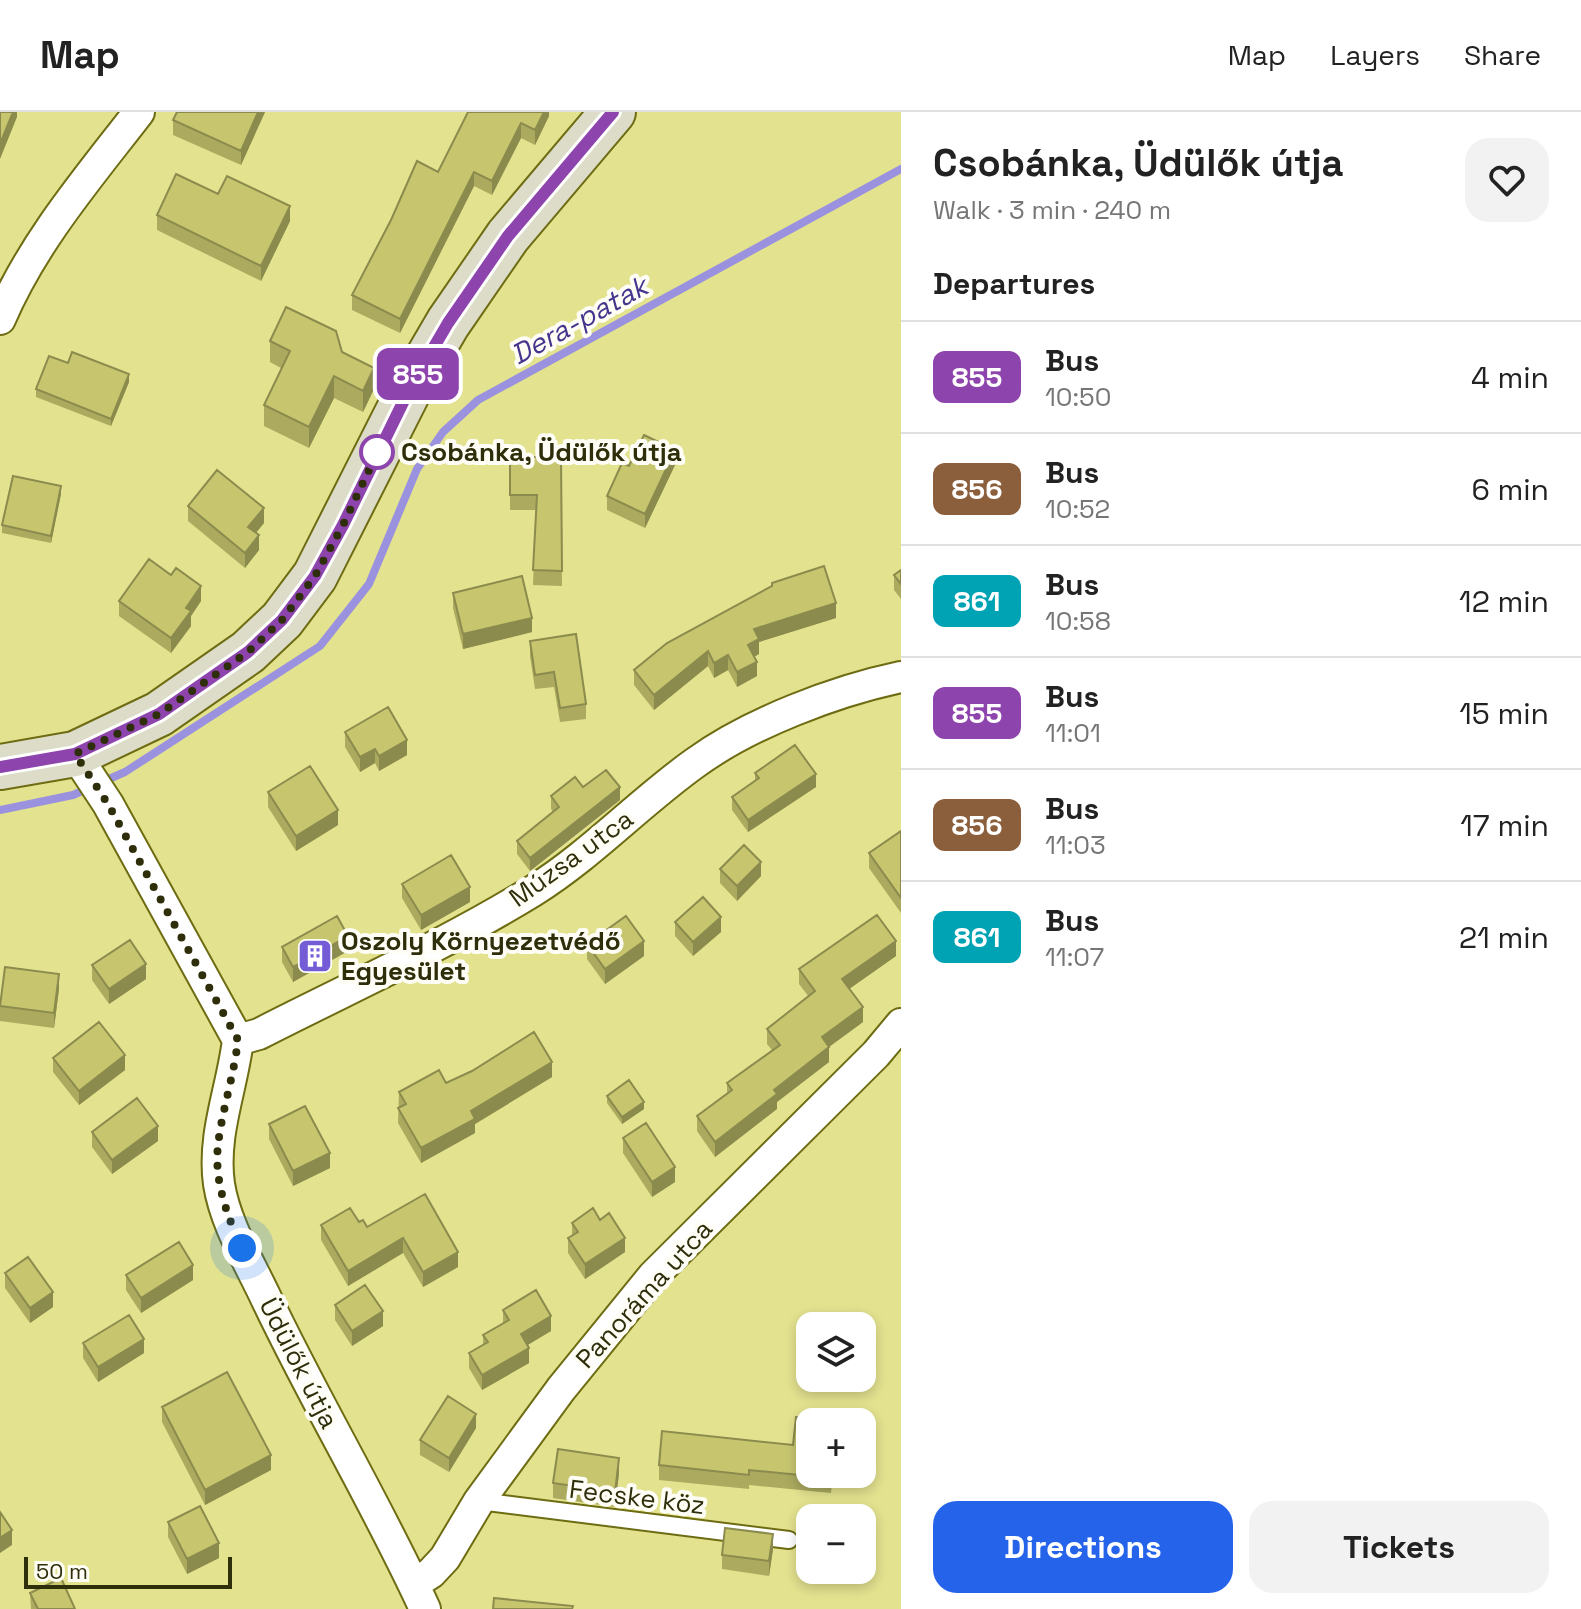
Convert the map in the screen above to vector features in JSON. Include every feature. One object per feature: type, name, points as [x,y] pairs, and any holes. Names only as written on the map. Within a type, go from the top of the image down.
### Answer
[{"type":"main road","points":[[0,767],[80,763],[159,714],[248,652],[282,620],[300,599],[343,525],[410,388],[448,323],[508,236],[613,112]]},
{"type":"street","points":[[0,319],[22,273],[63,210],[139,112]]},
{"type":"street","name":"Múzsa utca","points":[[238,1040],[259,1034],[430,950],[535,890],[615,830],[696,761],[770,719],[901,677]]},
{"type":"street","points":[[80,763],[108,804],[238,1040]]},
{"type":"street","name":"Panoráma utca","points":[[420,1596],[431,1573],[445,1558],[479,1501],[561,1389],[653,1276],[876,1054],[901,1024]]},
{"type":"street","name":"Üdülők útja","points":[[238,1040],[217,1149],[219,1185],[230,1223],[290,1349],[420,1596]]},
{"type":"lane","name":"Fecske köz","points":[[479,1501],[789,1540]]},
{"type":"building","points":[[0,112],[13,112],[0,144]]},
{"type":"building","points":[[177,112],[258,112],[241,151],[173,120]]},
{"type":"building","points":[[468,112],[544,112],[535,130],[521,123],[492,181],[474,172],[400,319],[352,295],[417,161],[438,172]]},
{"type":"building","points":[[176,174],[218,194],[227,176],[290,206],[261,266],[157,215]]},
{"type":"building","points":[[286,307],[336,331],[342,352],[374,368],[363,391],[334,376],[309,427],[264,405],[290,351],[270,341]]},
{"type":"building","points":[[72,352],[129,374],[111,419],[36,389],[49,356],[68,363]]},
{"type":"building","points":[[644,435],[675,450],[645,514],[607,496],[622,463],[629,466]]},
{"type":"building","points":[[510,457],[561,457],[562,571],[533,570],[537,495],[510,495]]},
{"type":"building","points":[[217,470],[264,508],[248,527],[259,535],[245,553],[188,506]]},
{"type":"building","points":[[13,476],[61,486],[51,536],[2,525]]},
{"type":"building","points":[[149,559],[171,575],[176,568],[201,586],[186,608],[191,611],[171,638],[119,601]]},
{"type":"building","points":[[824,566],[836,603],[754,629],[759,639],[748,645],[757,662],[737,672],[728,655],[714,663],[708,651],[654,695],[634,670],[667,643],[772,586],[772,583]]},
{"type":"building","points":[[901,570],[901,584],[894,575]]},
{"type":"building","points":[[522,576],[532,618],[463,634],[453,593]]},
{"type":"building","points":[[576,634],[586,704],[560,708],[554,672],[535,675],[530,641]]},
{"type":"building","points":[[388,707],[407,740],[379,756],[375,749],[360,757],[345,732]]},
{"type":"building","points":[[795,745],[816,774],[748,820],[732,797],[759,778],[755,773]]},
{"type":"building","points":[[310,766],[338,810],[296,836],[268,792]]},
{"type":"building","points":[[606,770],[620,787],[530,858],[517,841],[559,807],[551,796],[575,777],[583,787]]},
{"type":"building","points":[[901,831],[901,898],[869,853]]},
{"type":"building","points":[[744,845],[761,862],[737,886],[720,869]]},
{"type":"building","points":[[451,855],[470,887],[421,915],[402,884]]},
{"type":"building","points":[[703,897],[721,917],[693,942],[675,922]]},
{"type":"building","points":[[877,915],[896,941],[842,979],[863,1007],[822,1037],[829,1047],[774,1090],[777,1094],[715,1142],[697,1116],[732,1090],[727,1083],[780,1045],[767,1029],[815,991],[799,969]]},
{"type":"building","points":[[337,916],[348,936],[293,967],[282,947]]},
{"type":"building","points":[[626,916],[644,941],[605,969],[587,944]]},
{"type":"building","points":[[130,940],[146,964],[109,989],[92,965]]},
{"type":"building","points":[[5,967],[59,974],[54,1013],[0,1006]]},
{"type":"building","points":[[99,1022],[125,1055],[79,1091],[53,1058]]},
{"type":"building","points":[[534,1032],[552,1062],[471,1111],[475,1119],[421,1148],[398,1108],[406,1104],[399,1092],[439,1070],[446,1083],[472,1071]]},
{"type":"building","points":[[629,1080],[644,1102],[622,1117],[607,1096]]},
{"type":"building","points":[[137,1098],[158,1126],[112,1160],[92,1132]]},
{"type":"building","points":[[305,1106],[330,1153],[293,1171],[269,1124]]},
{"type":"building","points":[[646,1123],[675,1167],[652,1182],[623,1138]]},
{"type":"building","points":[[425,1194],[458,1252],[423,1272],[403,1238],[348,1271],[321,1225],[350,1208],[359,1222],[363,1220],[367,1227]]},
{"type":"building","points":[[593,1208],[600,1220],[609,1213],[625,1238],[585,1264],[568,1238],[578,1232],[572,1223]]},
{"type":"building","points":[[179,1242],[193,1265],[141,1298],[126,1275]]},
{"type":"building","points":[[28,1257],[53,1292],[30,1308],[5,1273]]},
{"type":"building","points":[[365,1285],[383,1311],[352,1331],[335,1305]]},
{"type":"building","points":[[536,1290],[551,1316],[521,1334],[529,1348],[482,1375],[469,1353],[488,1342],[483,1335],[509,1320],[503,1310]]},
{"type":"building","points":[[129,1315],[144,1339],[98,1367],[83,1343]]},
{"type":"building","points":[[227,1372],[271,1455],[205,1490],[162,1407]]},
{"type":"building","points":[[448,1396],[476,1414],[449,1458],[420,1440]]},
{"type":"building","points":[[796,1417],[796,1475],[749,1470],[749,1475],[659,1465],[662,1431],[793,1445]]},
{"type":"building","points":[[558,1449],[619,1458],[615,1492],[553,1483]]},
{"type":"building","points":[[200,1506],[219,1543],[187,1559],[168,1522]]},
{"type":"building","points":[[0,1512],[12,1530],[0,1538]]},
{"type":"building","points":[[725,1528],[773,1534],[769,1561],[722,1555]]},
{"type":"building","points":[[61,1578],[75,1609],[38,1609],[30,1593]]},
{"type":"building","points":[[494,1598],[573,1606],[572,1609],[493,1609]]},
{"type":"waterway","name":"Dera-patak","points":[[102,782],[125,772],[320,646],[369,584],[417,469],[443,432],[478,400],[901,169]]},
{"type":"waterway","name":"Dera-patak","points":[[0,810],[73,795],[89,788]]},
{"type":"bus line","name":"855","points":[[0,767],[75,754],[159,714],[248,652],[282,620],[315,576],[410,388],[448,323],[508,236],[613,112]]},
{"type":"place","name":"Csobánka, Üdülők útja","points":[[377,452]]},
{"type":"place","name":"Oszoly Környezetvédő Egyesület","points":[[315,956]]},
{"type":"route","points":[[242,1248],[230,1223],[219,1185],[217,1149],[238,1040],[108,804],[75,754],[159,714],[248,652],[282,620],[315,576],[379,449],[377,452]]}]
